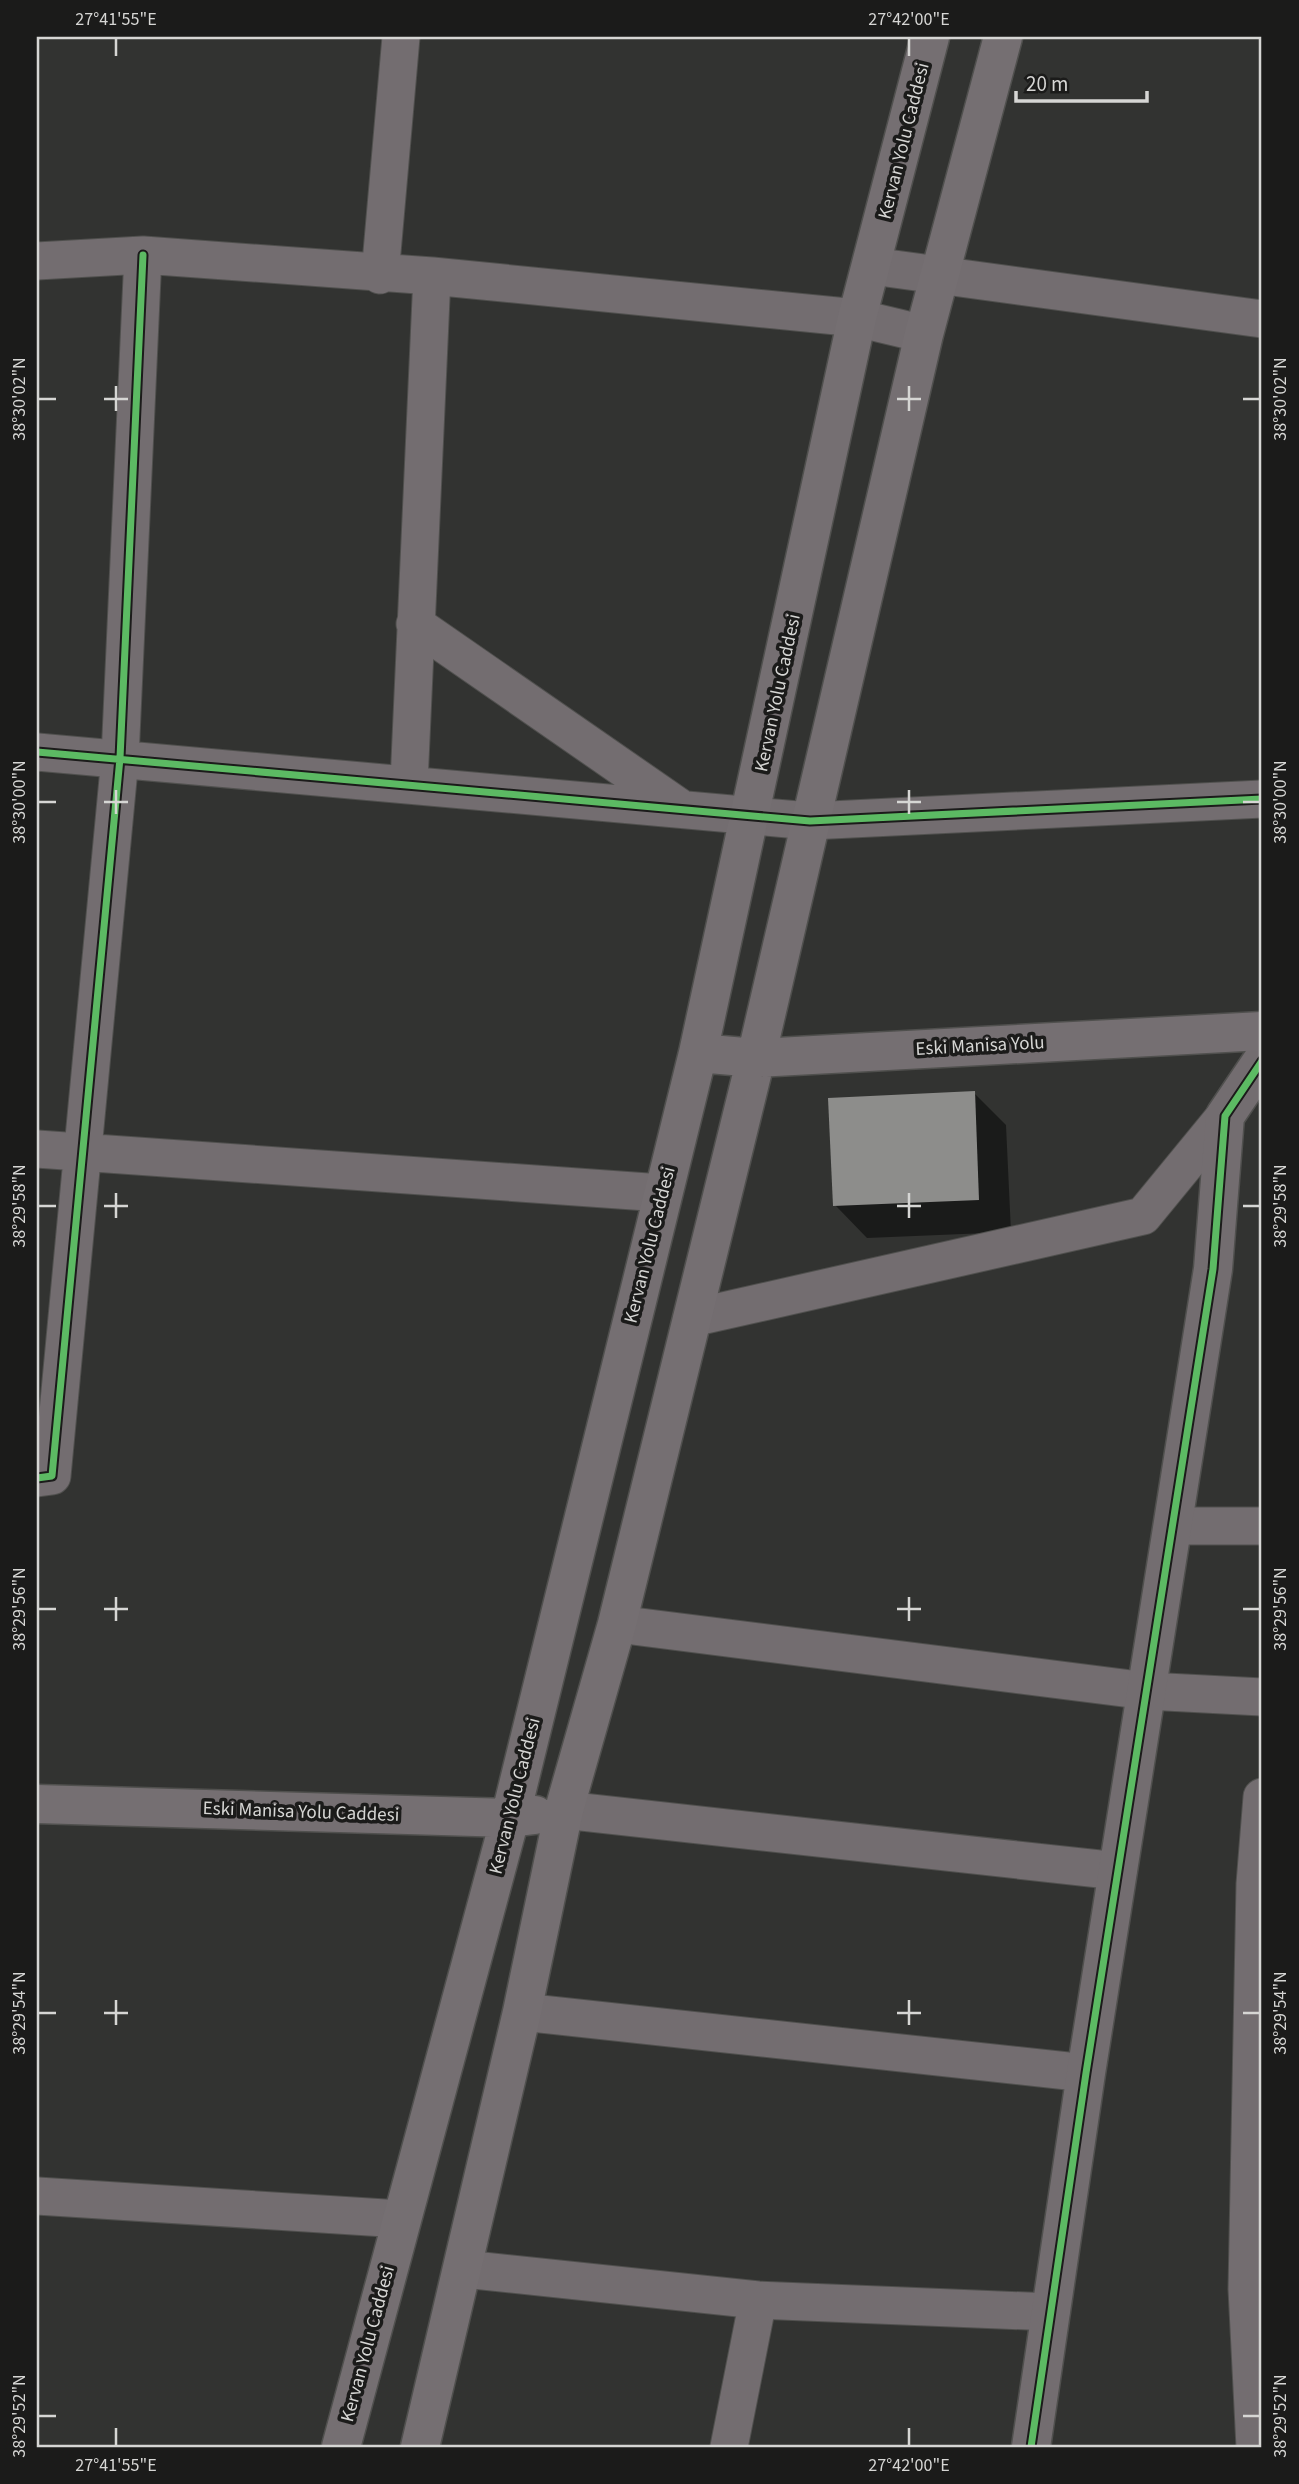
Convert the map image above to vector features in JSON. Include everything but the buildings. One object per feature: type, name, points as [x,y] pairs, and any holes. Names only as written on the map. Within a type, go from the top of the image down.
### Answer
[{"type":"main road","name":"Kervan Yolu Caddesi","points":[[341,2447],[510,1818],[698,1053],[858,318],[930,37]]},
{"type":"main road","points":[[420,2447],[464,2269],[564,1810],[617,1624],[757,1058],[924,334],[1003,37]]},
{"type":"main road","name":"Eski Manisa Yolu","points":[[698,1053],[757,1058],[1262,1031]]},
{"type":"main road","name":"Eski Manisa Yolu Caddesi","points":[[37,1804],[510,1818],[564,1810]]},
{"type":"street","points":[[380,275],[401,37]]},
{"type":"street","points":[[37,1478],[52,1475],[120,758],[143,255]]},
{"type":"street","points":[[37,261],[143,255],[380,275],[432,276],[858,318],[924,334]]},
{"type":"street","points":[[872,266],[1262,318]]},
{"type":"street","points":[[409,783],[432,276]]},
{"type":"street","points":[[415,624],[679,808]]},
{"type":"street","points":[[37,752],[409,783],[679,808],[751,818],[810,821],[1262,799]]},
{"type":"street","points":[[692,1318],[1143,1216],[1225,1116],[1262,1061]]},
{"type":"street","points":[[1031,2447],[1086,2073],[1213,1269],[1225,1116]]},
{"type":"street","points":[[37,1149],[662,1193]]},
{"type":"street","points":[[1172,1526],[1262,1526]]},
{"type":"street","points":[[617,1624],[1147,1690],[1262,1697]]},
{"type":"street","points":[[1255,2447],[1254,2290],[1262,1797]]},
{"type":"street","points":[[564,1810],[1118,1871]]},
{"type":"street","points":[[522,2011],[1086,2073]]},
{"type":"street","points":[[37,2196],[401,2219]]},
{"type":"street","points":[[464,2269],[758,2300],[1051,2312]]},
{"type":"street","points":[[729,2447],[758,2300]]},
{"type":"cycle path","points":[[37,1478],[52,1476],[120,758],[143,255]]},
{"type":"cycle path","points":[[37,752],[810,821],[1262,799]]},
{"type":"cycle path","points":[[1031,2447],[1086,2073],[1213,1269],[1225,1116],[1262,1061]]}]
